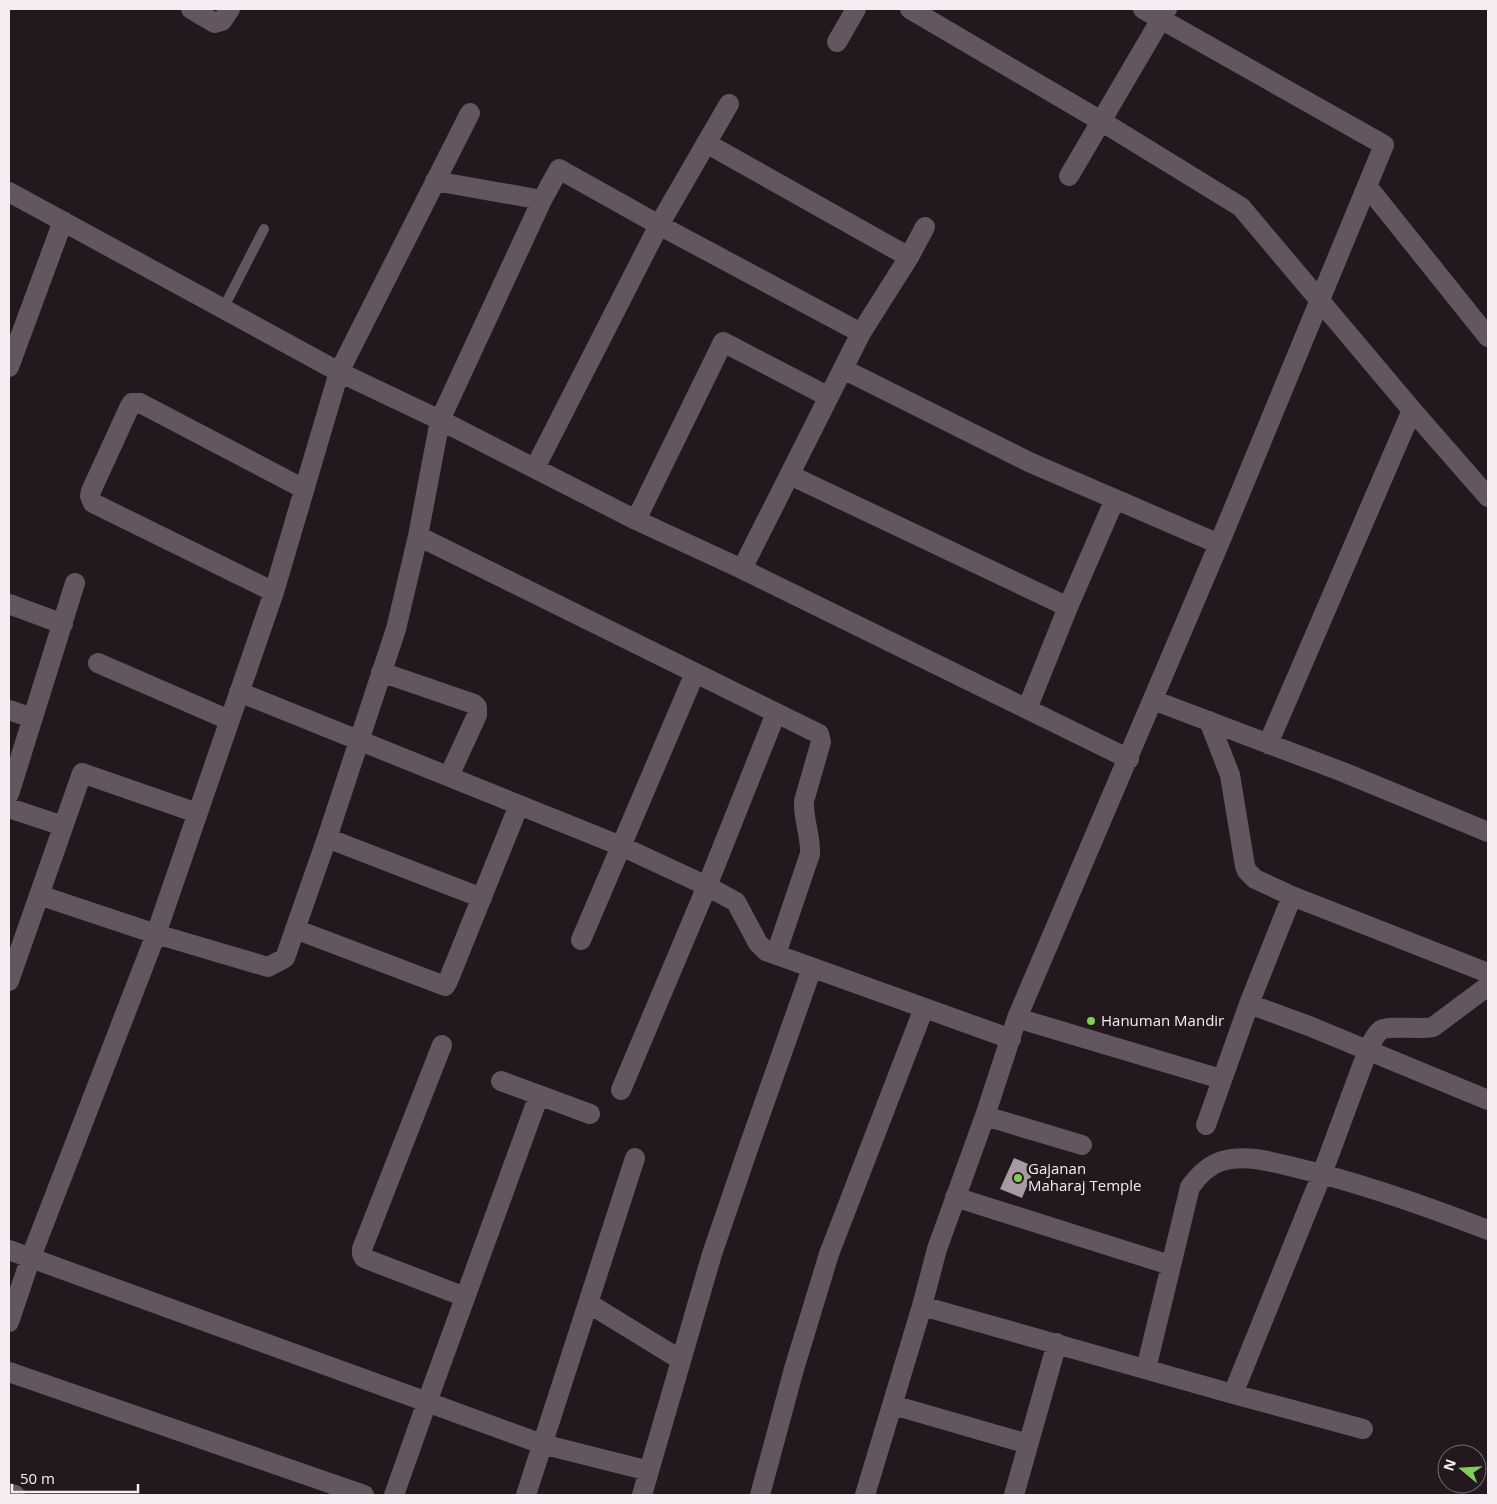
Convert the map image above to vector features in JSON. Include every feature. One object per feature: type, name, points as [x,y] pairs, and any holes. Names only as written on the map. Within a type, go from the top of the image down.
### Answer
[{"type":"street","points":[[191,9],[215,24],[222,21],[230,9]]},
{"type":"street","points":[[837,42],[856,9]]},
{"type":"street","points":[[910,9],[1101,121],[1241,207],[1488,497]]},
{"type":"street","points":[[865,1495],[922,1306],[937,1249],[1018,1018],[1219,544],[1384,145],[1164,14],[1143,9]]},
{"type":"street","points":[[1068,176],[1164,14]]},
{"type":"street","points":[[534,468],[659,225],[729,104]]},
{"type":"street","points":[[9,1322],[31,1257],[156,934],[274,592],[339,372],[470,113]]},
{"type":"street","points":[[706,143],[909,257]]},
{"type":"street","points":[[38,895],[156,934],[268,967],[285,958],[396,629],[418,536],[440,420],[542,200],[559,168],[659,225],[861,333]]},
{"type":"street","points":[[435,181],[542,200]]},
{"type":"street","points":[[1367,186],[1488,337]]},
{"type":"street","points":[[9,192],[339,372],[440,420],[636,520],[742,569],[1129,758]]},
{"type":"street","points":[[9,367],[63,221]]},
{"type":"street","points":[[742,569],[861,333],[909,257],[925,227]]},
{"type":"street","points":[[636,520],[724,342],[828,397]]},
{"type":"street","points":[[843,369],[1029,462],[1219,544]]},
{"type":"street","points":[[274,592],[93,503],[90,496],[91,491],[130,406],[136,402],[304,489]]},
{"type":"street","points":[[1268,744],[1412,410]]},
{"type":"street","points":[[790,475],[1068,607]]},
{"type":"street","points":[[1027,709],[1068,607],[1115,499]]},
{"type":"street","points":[[418,536],[819,734],[821,742],[804,801],[810,854],[776,954]]},
{"type":"street","points":[[9,794],[74,584]]},
{"type":"street","points":[[9,604],[63,624]]},
{"type":"street","points":[[98,662],[229,720]]},
{"type":"street","points":[[381,672],[477,706],[477,714],[449,776]]},
{"type":"street","points":[[581,940],[695,673]]},
{"type":"street","points":[[239,692],[621,846],[707,886],[736,902],[761,947],[776,954],[1011,1039]]},
{"type":"street","points":[[1153,700],[1343,772],[1488,832]]},
{"type":"street","points":[[9,710],[32,718]]},
{"type":"street","points":[[621,1090],[707,886],[776,713]]},
{"type":"street","points":[[1208,721],[1230,775],[1247,871],[1255,880],[1488,973]]},
{"type":"street","points":[[9,981],[82,774],[197,813]]},
{"type":"street","points":[[295,929],[445,986],[519,805]]},
{"type":"street","points":[[9,808],[63,826]]},
{"type":"street","points":[[327,838],[482,898]]},
{"type":"street","points":[[1206,1125],[1249,1004],[1292,896]]},
{"type":"street","points":[[642,1495],[712,1254],[812,968]]},
{"type":"street","points":[[1233,1394],[1322,1174],[1368,1050],[1380,1030],[1386,1028],[1433,1027],[1488,986]]},
{"type":"street","points":[[1249,1004],[1368,1050],[1488,1100]]},
{"type":"street","points":[[760,1495],[794,1369],[829,1254],[924,1008]]},
{"type":"street","points":[[1018,1018],[1222,1079]]},
{"type":"street","points":[[442,1045],[362,1249],[362,1254],[364,1258],[465,1297]]},
{"type":"street","points":[[501,1081],[590,1114]]},
{"type":"street","points":[[394,1495],[539,1095]]},
{"type":"street","points":[[985,1116],[1082,1145]]},
{"type":"street","points":[[526,1495],[635,1158]]},
{"type":"street","points":[[1146,1369],[1190,1187],[1210,1167],[1222,1161],[1256,1159],[1322,1174],[1385,1193],[1488,1230]]},
{"type":"street","points":[[955,1198],[1170,1265]]},
{"type":"street","points":[[9,1250],[542,1444],[649,1471]]},
{"type":"street","points":[[588,1303],[681,1360]]},
{"type":"street","points":[[922,1306],[1363,1429]]},
{"type":"street","points":[[1014,1495],[1057,1343]]},
{"type":"street","points":[[9,1372],[364,1495]]},
{"type":"street","points":[[893,1405],[1028,1444]]},
{"type":"street","points":[[9,1493],[15,1495]]},
{"type":"lane","points":[[223,309],[264,228]]},
{"type":"building","name":"Gajanan Maharaj Temple","points":[[1014,1158],[1035,1167],[1022,1198],[1000,1189]]},
{"type":"place","name":"Hanuman Mandir","points":[[1091,1021]]},
{"type":"place","name":"Gajanan Maharaj Temple","points":[[1018,1178]]}]
